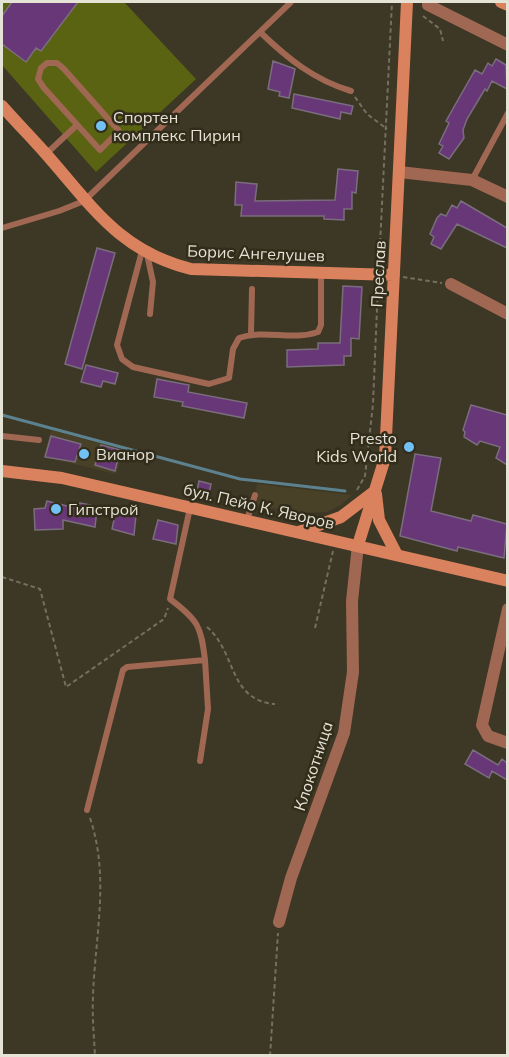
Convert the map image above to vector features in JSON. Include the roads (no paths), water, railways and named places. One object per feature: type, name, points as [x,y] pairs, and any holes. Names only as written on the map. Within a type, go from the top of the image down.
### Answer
[{"type":"street","name":"Преслав","points":[[358,545],[385,458],[407,2]]},
{"type":"street","points":[[501,2],[507,5]]},
{"type":"street","points":[[424,10],[507,45]]},
{"type":"street","name":"Борис Ангелушев","points":[[2,106],[46,154],[84,201],[117,233],[162,262],[191,269],[394,275]]},
{"type":"street","points":[[399,172],[472,180],[507,197]]},
{"type":"street","points":[[451,284],[507,314]]},
{"type":"street","name":"бул. Пейо К. Яворов","points":[[2,471],[56,476],[507,581]]},
{"type":"street","points":[[298,532],[343,516],[376,490]]},
{"type":"street","points":[[376,490],[379,520],[397,555]]},
{"type":"street","name":"Клокотница","points":[[279,922],[291,878],[344,733],[353,672],[352,601],[358,545]]},
{"type":"street","points":[[507,609],[482,725],[488,736],[507,743]]},
{"type":"lane","points":[[2,228],[84,201],[291,2]]},
{"type":"lane","points":[[260,32],[283,54],[310,73],[351,91]]},
{"type":"lane","points":[[47,63],[57,63],[64,69],[119,131],[100,150],[77,125],[38,79],[41,68],[47,63]]},
{"type":"lane","points":[[472,180],[507,113]]},
{"type":"lane","points":[[46,154],[77,125]]},
{"type":"lane","points":[[144,252],[153,282],[150,314]]},
{"type":"lane","points":[[144,252],[117,345],[122,359],[133,367],[209,384],[222,382],[229,378],[233,349],[239,338],[250,334],[318,332],[321,325],[321,272]]},
{"type":"lane","points":[[250,334],[252,289]]},
{"type":"lane","points":[[2,436],[39,440]]},
{"type":"lane","points":[[247,520],[255,495]]},
{"type":"lane","points":[[190,507],[171,599],[190,614],[202,631],[208,709],[200,761]]},
{"type":"lane","points":[[87,810],[123,670],[127,667],[205,660]]},
{"type":"waterway","points":[[2,415],[240,479],[345,491]]},
{"type":"place","name":"Спортен комплекс Пирин","points":[[101,126]]},
{"type":"place","name":"Presto Kids World","points":[[409,447]]},
{"type":"place","name":"Вианор","points":[[84,454]]},
{"type":"place","name":"Гипстрой","points":[[56,509]]}]
